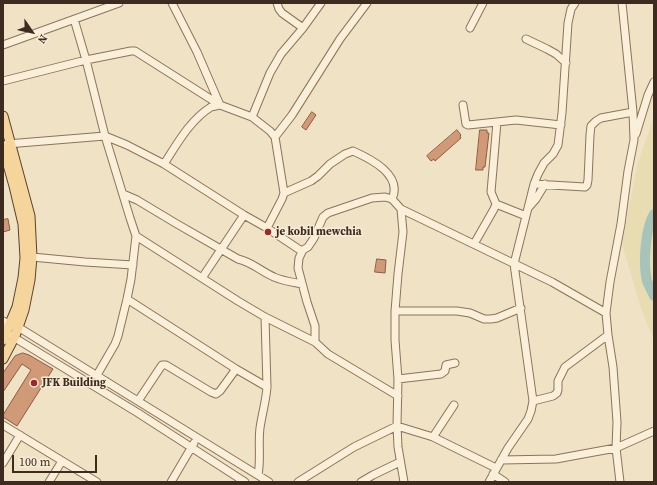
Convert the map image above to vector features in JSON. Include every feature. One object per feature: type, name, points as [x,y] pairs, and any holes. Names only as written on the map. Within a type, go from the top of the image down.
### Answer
[{"type":"main road","points":[[3,116],[6,145],[6,165],[20,208],[23,224],[25,258],[23,278],[17,307],[8,330],[3,359]]},
{"type":"main road","points":[[6,145],[30,216],[32,257],[30,280],[24,310],[8,330]]},
{"type":"street","points":[[3,45],[119,3]]},
{"type":"street","points":[[172,3],[197,52],[220,105]]},
{"type":"street","points":[[277,3],[282,13],[303,28]]},
{"type":"street","points":[[252,117],[270,73],[281,54],[303,28],[321,3]]},
{"type":"street","points":[[275,137],[292,114],[340,39],[367,3]]},
{"type":"street","points":[[470,28],[483,3]]},
{"type":"street","points":[[489,482],[501,460],[528,419],[533,401],[514,264],[534,184],[544,163],[553,154],[558,145],[566,63],[568,23],[570,9],[575,3]]},
{"type":"street","points":[[622,3],[633,112],[634,140]]},
{"type":"street","points":[[74,19],[105,136],[136,236],[127,299],[115,344],[97,375]]},
{"type":"street","points":[[526,39],[547,48],[566,63]]},
{"type":"street","points":[[3,81],[86,60],[135,51],[220,105],[252,117],[270,131],[275,137],[284,193],[267,228]]},
{"type":"street","points":[[620,482],[616,448],[617,422],[613,367],[606,313],[634,140],[648,95],[654,82]]},
{"type":"street","points":[[164,164],[178,141],[195,120],[212,106],[220,105]]},
{"type":"street","points":[[463,105],[465,121],[468,125],[516,120],[561,124]]},
{"type":"street","points":[[534,184],[585,187],[588,180],[591,126],[601,118],[633,112]]},
{"type":"street","points":[[474,244],[496,204],[491,192],[497,122]]},
{"type":"street","points":[[6,145],[105,136],[127,145],[164,164],[300,250],[303,250]]},
{"type":"street","points":[[284,193],[311,181],[330,164],[345,154],[353,151],[372,160],[385,170],[392,178],[394,186],[394,194],[392,199]]},
{"type":"street","points":[[528,208],[536,199],[545,184]]},
{"type":"street","points":[[123,194],[137,200],[238,259],[247,261],[274,277],[302,284]]},
{"type":"street","points":[[315,342],[315,326],[298,268],[299,258],[303,250],[308,247],[323,218],[328,213],[372,198],[385,197],[392,199],[401,209],[552,282],[606,313]]},
{"type":"street","points":[[496,204],[526,216]]},
{"type":"street","points":[[401,209],[403,232],[395,311],[395,340],[398,380],[398,448],[404,482]]},
{"type":"street","points":[[202,278],[244,214]]},
{"type":"street","points":[[136,236],[238,301],[315,342],[328,354],[398,396]]},
{"type":"street","points":[[32,257],[133,265]]},
{"type":"street","points":[[127,299],[236,369],[267,387]]},
{"type":"street","points":[[395,311],[457,310],[470,313],[484,319],[491,319],[498,318],[521,308]]},
{"type":"street","points":[[258,475],[260,466],[260,427],[267,387],[265,316]]},
{"type":"street","points":[[8,330],[97,375],[269,482]]},
{"type":"street","points":[[8,330],[246,482]]},
{"type":"street","points":[[533,401],[553,396],[557,393],[558,381],[565,367],[608,335]]},
{"type":"street","points":[[398,380],[441,374],[446,365],[455,363]]},
{"type":"street","points":[[138,401],[162,364],[216,394],[220,391],[236,369]]},
{"type":"street","points":[[433,438],[454,405]]},
{"type":"street","points":[[3,424],[97,482]]},
{"type":"street","points":[[298,482],[354,447],[397,426],[433,438],[495,471],[506,482]]},
{"type":"street","points":[[501,460],[556,459],[616,448],[654,431]]},
{"type":"street","points":[[3,463],[20,435]]},
{"type":"street","points":[[172,482],[197,438]]},
{"type":"street","points":[[49,482],[62,461]]},
{"type":"street","points":[[361,482],[400,462]]},
{"type":"shaded area","points":[[654,116],[654,340],[641,308],[622,244],[637,166]]},
{"type":"building","points":[[312,112],[316,115],[306,130],[302,127]]},
{"type":"building","points":[[457,130],[461,135],[461,138],[435,161],[434,159],[431,161],[427,156]]},
{"type":"building","points":[[480,130],[487,130],[487,133],[489,133],[485,167],[483,167],[483,170],[476,170]]},
{"type":"building","points":[[8,219],[10,230],[3,232],[3,220]]},
{"type":"building","points":[[377,259],[386,260],[385,273],[375,272]]},
{"type":"building","name":"JFK Building","points":[[23,353],[53,369],[17,426],[3,417],[3,415],[31,370],[22,364],[3,392],[3,373],[15,356]]},
{"type":"waterway","points":[[654,214],[647,237],[645,256],[647,281],[654,296]]},
{"type":"place","name":"je kobil mewchia","points":[[268,232]]},
{"type":"place","name":"JFK Building","points":[[34,383]]}]
